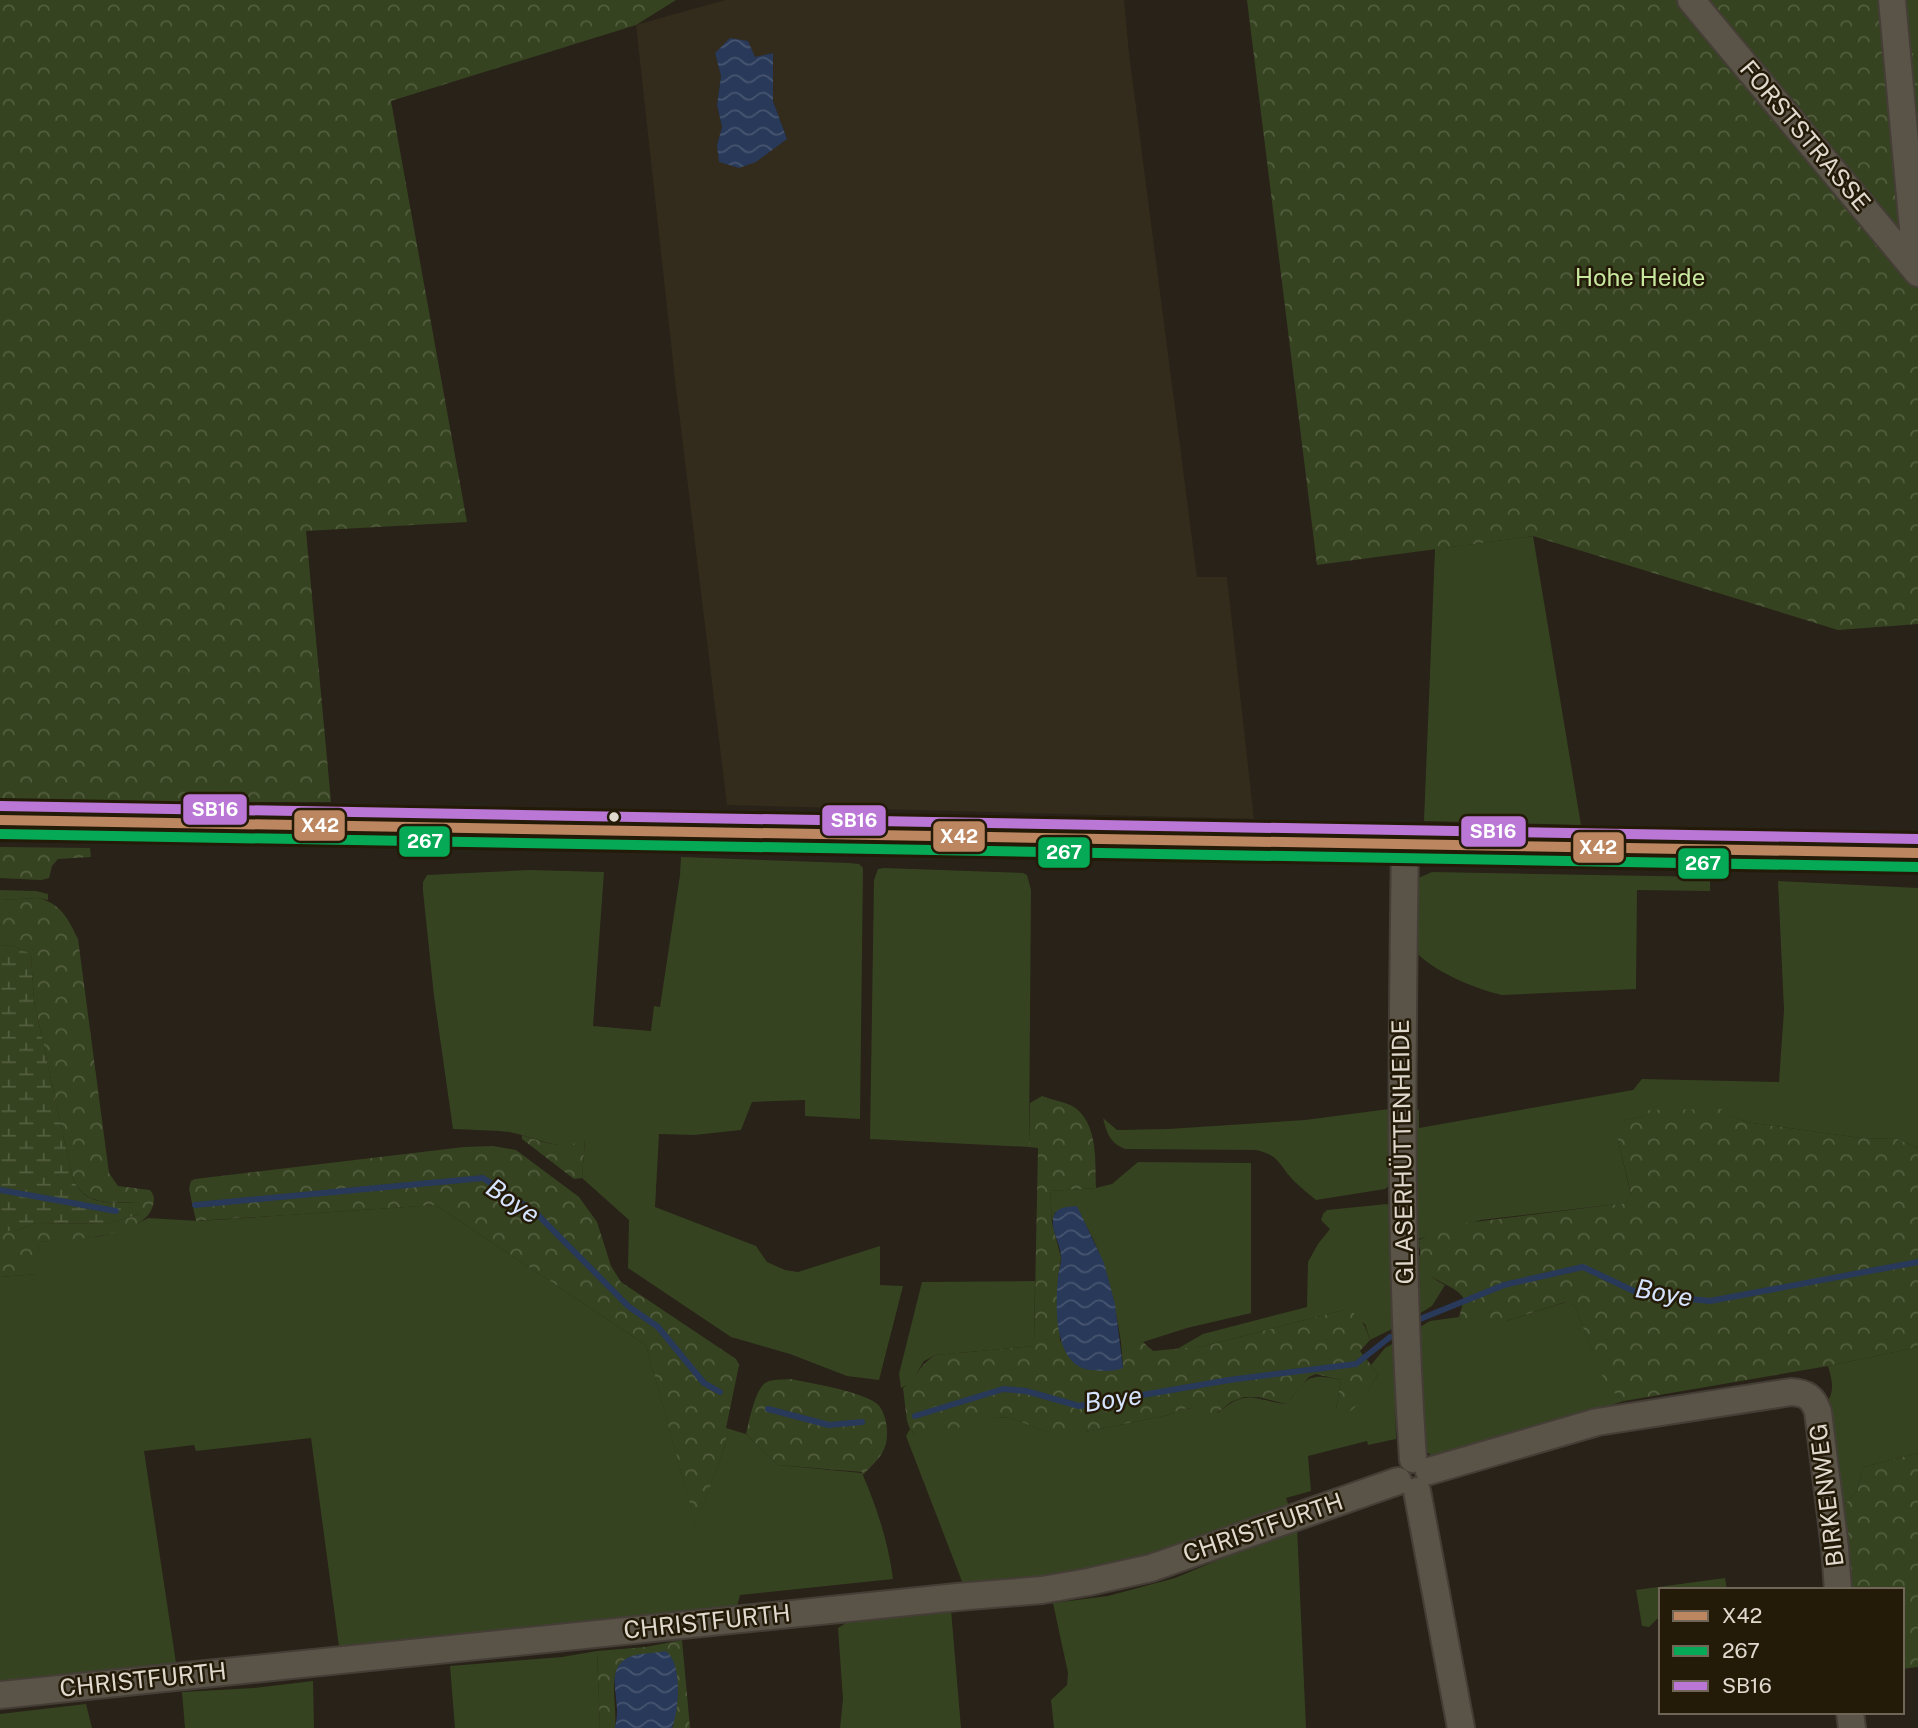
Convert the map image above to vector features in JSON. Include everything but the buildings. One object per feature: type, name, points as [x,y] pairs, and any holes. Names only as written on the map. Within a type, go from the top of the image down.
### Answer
[{"type":"main road","points":[[0,820],[1918,853]]},
{"type":"street","name":"FORSTSTRASSE","points":[[1691,0],[1918,273]]},
{"type":"street","points":[[1892,0],[1918,273]]},
{"type":"street","name":"GLASERHÜTTENHEIDE","points":[[1405,845],[1401,1154],[1405,1352],[1414,1475],[1461,1728]]},
{"type":"street","name":"CHRISTFURTH","points":[[0,1695],[1042,1590],[1150,1568],[1414,1475],[1597,1422],[1791,1392],[1803,1393],[1814,1400]]},
{"type":"street","name":"BIRKENWEG","points":[[1814,1400],[1818,1412],[1838,1588]]},
{"type":"shaded area","points":[[725,0],[1124,0],[1197,577],[1227,577],[1254,819],[727,805],[675,380],[636,25]],"holes":[[[715,53],[754,58],[773,53],[773,101],[787,139],[717,145],[722,127],[717,105],[721,76]]]},
{"type":"green space","points":[[0,0],[676,0],[636,25],[391,101],[467,522],[306,531],[331,802],[0,802]]},
{"type":"green space","name":"Hohe Heide","points":[[1247,0],[1886,0],[1888,12],[1918,61],[1918,624],[1838,630],[1533,536],[1317,565]]},
{"type":"green space","points":[[1904,0],[1918,0],[1918,61],[1909,46]]},
{"type":"green space","points":[[1533,536],[1581,825],[1424,821],[1435,549]]},
{"type":"green space","points":[[0,847],[90,848],[91,857],[58,859],[52,866],[49,878],[41,880],[0,878]]},
{"type":"green space","points":[[681,857],[849,863],[859,864],[863,868],[860,1119],[805,1116],[805,1100],[752,1102],[741,1130],[694,1135],[659,1134],[655,1207],[756,1246],[767,1262],[785,1270],[798,1272],[880,1246],[880,1285],[903,1286],[879,1380],[847,1376],[790,1354],[731,1337],[628,1268],[629,1220],[582,1178],[585,1140],[576,1144],[557,1145],[509,1132],[453,1129],[434,996],[423,891],[423,882],[427,875],[530,870],[604,872],[593,1026],[651,1031],[654,1006],[660,1007]]},
{"type":"green space","points":[[1436,859],[1707,865],[1713,868],[1426,863]]},
{"type":"green space","points":[[878,869],[1027,875],[1031,890],[1029,1147],[870,1139],[874,880]]},
{"type":"green space","points":[[1432,872],[1710,877],[1710,891],[1637,890],[1636,989],[1502,995],[1453,977],[1414,950],[1416,879]]},
{"type":"green space","points":[[1778,881],[1918,888],[1918,1148],[1897,1139],[1861,1138],[1752,1123],[1729,1116],[1644,1116],[1625,1120],[1618,1140],[1631,1195],[1626,1203],[1481,1220],[1419,1239],[1420,1247],[1416,1249],[1413,1109],[1419,1110],[1419,1128],[1633,1090],[1642,1079],[1779,1082],[1784,1010]]},
{"type":"green space","points":[[0,890],[36,891],[48,894],[48,900],[0,900]]},
{"type":"green space","points":[[38,898],[58,908],[78,939],[109,1173],[118,1186],[150,1190],[154,1201],[147,1216],[136,1225],[121,1231],[86,1238],[39,1242],[37,1274],[0,1277],[0,1231],[15,1231],[36,1223],[106,1224],[140,1214],[140,1203],[99,1201],[91,1198],[83,1193],[72,1176],[34,1001],[31,954],[11,945],[0,946],[0,900]]},
{"type":"green space","points":[[11,945],[31,954],[34,1001],[72,1176],[83,1194],[99,1201],[141,1203],[140,1214],[106,1224],[36,1223],[15,1231],[0,1231],[0,946]]},
{"type":"green space","points":[[1042,1096],[1079,1111],[1090,1128],[1095,1158],[1096,1188],[1050,1191],[1052,1223],[1061,1258],[1058,1278],[1060,1341],[1123,1367],[1121,1342],[1143,1342],[1153,1351],[1204,1346],[1344,1310],[1350,1311],[1364,1325],[1370,1340],[1360,1351],[1378,1374],[1357,1405],[1339,1418],[1336,1409],[1341,1380],[1316,1374],[1309,1377],[1286,1404],[1258,1397],[1244,1397],[1231,1402],[1217,1413],[1208,1415],[1193,1408],[1182,1409],[1168,1415],[1085,1432],[1044,1431],[1011,1418],[998,1417],[927,1436],[916,1435],[907,1421],[903,1388],[930,1359],[936,1355],[1034,1346],[1038,1148],[1029,1147],[1030,1103]]},
{"type":"green space","points":[[1389,1109],[1390,1185],[1385,1189],[1316,1200],[1294,1181],[1275,1158],[1264,1152],[1125,1149],[1110,1137],[1103,1118],[1117,1130],[1168,1129],[1305,1120]]},
{"type":"green space","points":[[1722,1109],[1729,1116],[1752,1123],[1861,1138],[1897,1139],[1918,1148],[1918,1347],[1828,1366],[1624,1401],[1614,1392],[1599,1370],[1575,1306],[1565,1302],[1506,1321],[1462,1321],[1459,1317],[1464,1299],[1425,1270],[1419,1240],[1450,1225],[1626,1203],[1631,1194],[1618,1140],[1625,1120],[1644,1116],[1649,1110]]},
{"type":"green space","points":[[522,1135],[562,1145],[578,1143],[585,1139],[582,1178],[574,1179],[522,1139]]},
{"type":"green space","points":[[493,1146],[516,1150],[579,1197],[597,1222],[611,1266],[621,1282],[736,1359],[739,1365],[726,1428],[726,1443],[696,1526],[646,1345],[436,1205],[196,1221],[189,1189],[191,1181],[195,1179],[464,1147]]},
{"type":"green space","points":[[1138,1162],[1251,1163],[1251,1313],[1187,1328],[1143,1342],[1121,1342],[1112,1293],[1089,1231],[1081,1217],[1055,1212],[1052,1221],[1050,1191],[1096,1188],[1112,1184]]},
{"type":"green space","points":[[1387,1204],[1391,1207],[1394,1328],[1370,1340],[1365,1324],[1344,1310],[1204,1346],[1177,1349],[1203,1334],[1307,1307],[1308,1262],[1330,1229],[1321,1220],[1323,1214],[1327,1210]]},
{"type":"green space","points":[[436,1205],[646,1345],[696,1525],[726,1443],[726,1428],[746,1434],[778,1465],[862,1473],[881,1525],[893,1579],[740,1595],[737,1606],[339,1646],[311,1438],[196,1451],[194,1445],[144,1451],[176,1663],[170,1668],[0,1684],[0,1277],[36,1274],[39,1242],[102,1236],[148,1218],[199,1221]]},
{"type":"green space","points":[[1421,1254],[1428,1273],[1445,1285],[1432,1306],[1414,1317],[1415,1260]]},
{"type":"green space","points":[[1035,1281],[1034,1346],[936,1355],[924,1361],[911,1383],[901,1388],[899,1374],[922,1282]]},
{"type":"green space","points":[[1566,1302],[1575,1306],[1599,1370],[1614,1392],[1624,1401],[1436,1459],[1428,1453],[1422,1443],[1413,1331],[1430,1321],[1459,1317],[1462,1321],[1506,1321]]},
{"type":"green space","points":[[1394,1343],[1396,1439],[1368,1445],[1367,1441],[1308,1456],[1311,1491],[1286,1498],[1291,1512],[1106,1571],[963,1584],[906,1436],[910,1429],[916,1435],[998,1417],[1011,1418],[1044,1431],[1085,1432],[1168,1415],[1182,1409],[1193,1408],[1218,1413],[1236,1400],[1244,1398],[1286,1404],[1304,1383],[1314,1377],[1341,1380],[1336,1409],[1357,1400],[1369,1389],[1378,1374],[1371,1365],[1385,1348]]},
{"type":"green space","points":[[1918,1347],[1918,1453],[1863,1467],[1857,1491],[1845,1504],[1842,1516],[1827,1403],[1832,1389],[1828,1366]]},
{"type":"green space","points":[[790,1379],[847,1391],[880,1407],[886,1424],[886,1444],[880,1456],[863,1475],[862,1472],[778,1465],[746,1434],[756,1398],[763,1385],[772,1380]]},
{"type":"green space","points":[[1918,1453],[1918,1667],[1904,1669],[1904,1588],[1849,1588],[1842,1516],[1845,1504],[1857,1491],[1863,1467]]},
{"type":"green space","points":[[1297,1527],[1306,1728],[1054,1728],[1051,1700],[1067,1685],[1068,1673],[1053,1603],[1108,1596],[1175,1578]]},
{"type":"green space","points":[[1725,1578],[1727,1588],[1659,1588],[1659,1619],[1649,1627],[1642,1626],[1636,1590]]},
{"type":"green space","points":[[951,1610],[961,1728],[840,1728],[843,1699],[838,1628],[849,1621]]},
{"type":"green space","points":[[682,1640],[690,1728],[672,1728],[674,1724],[616,1671],[615,1728],[600,1728],[597,1651],[646,1647]]},
{"type":"green space","points":[[597,1651],[600,1728],[455,1728],[450,1666],[562,1657]]},
{"type":"green space","points":[[313,1681],[314,1728],[185,1728],[182,1692]]},
{"type":"green space","points":[[86,1704],[92,1728],[0,1728],[0,1714]]},
{"type":"water","points":[[730,38],[748,41],[755,57],[773,53],[773,101],[787,139],[756,162],[739,168],[719,162],[717,145],[722,127],[717,105],[721,76],[715,53]]},
{"type":"water","points":[[1077,1206],[1104,1263],[1115,1304],[1123,1368],[1111,1371],[1091,1370],[1079,1366],[1070,1358],[1064,1347],[1057,1319],[1061,1260],[1053,1220],[1058,1210]]},
{"type":"water","points":[[665,1651],[671,1656],[677,1675],[678,1699],[672,1728],[615,1728],[615,1680],[619,1666],[632,1656]]},
{"type":"waterway","name":"Boye","points":[[195,1205],[483,1178],[535,1212],[628,1306],[658,1327],[704,1383],[720,1392]]},
{"type":"waterway","name":"Boye","points":[[0,1190],[116,1211]]},
{"type":"waterway","name":"Boye","points":[[1420,1319],[1504,1285],[1583,1267],[1640,1294],[1710,1301],[1918,1262]]},
{"type":"waterway","name":"Boye","points":[[915,1416],[1003,1389],[1026,1391],[1079,1406],[1229,1380],[1356,1364],[1390,1337]]},
{"type":"waterway","name":"Boye","points":[[768,1409],[829,1425],[862,1422]]},
{"type":"transit line","name":"SB16","points":[[0,806],[1918,839]]},
{"type":"transit line","name":"X42","points":[[0,820],[1918,853]]},
{"type":"transit line","name":"267","points":[[0,834],[1918,867]]}]
